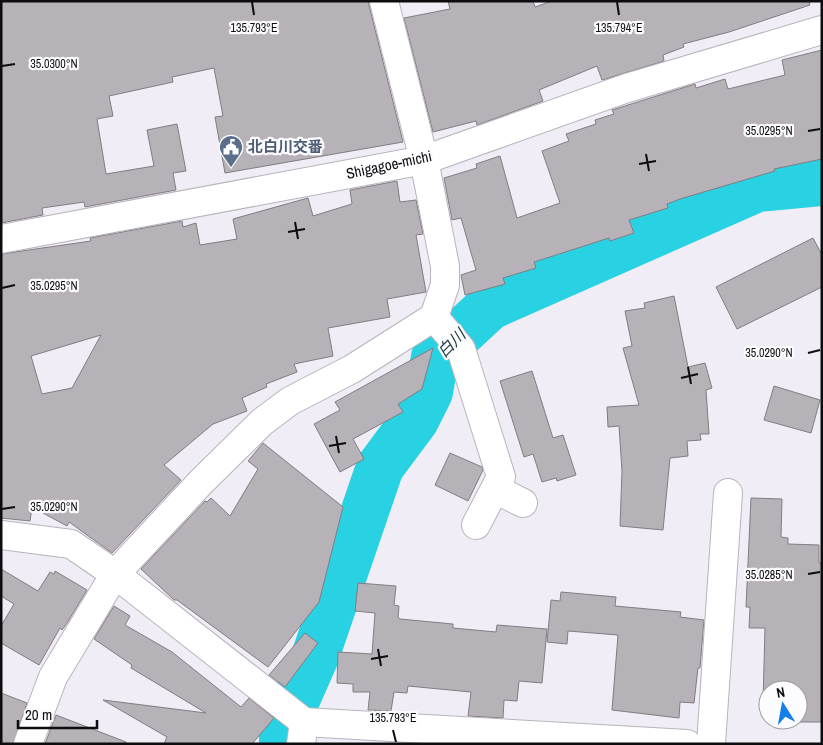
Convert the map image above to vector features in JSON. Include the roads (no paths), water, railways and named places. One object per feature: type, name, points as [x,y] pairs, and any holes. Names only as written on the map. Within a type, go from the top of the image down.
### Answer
[{"type":"street","points":[[28,744],[53,677],[115,574],[262,422],[290,401],[438,321],[445,285],[445,266],[424,160],[384,1]]},
{"type":"street","name":"Shigagoe-michi","points":[[1,240],[424,160],[627,88],[822,30]]},
{"type":"street","points":[[438,321],[461,349],[501,477],[476,525]]},
{"type":"street","points":[[495,489],[523,502]]},
{"type":"street","points":[[711,744],[728,493]]},
{"type":"street","points":[[1,536],[70,544],[115,574],[295,721],[687,744]]},
{"type":"waterway","name":"白川","points":[[283,744],[283,729],[316,654],[380,467],[415,420],[429,392],[435,357],[490,306],[757,188],[822,182]]},
{"type":"place","name":"北白川交番","points":[[231,168]]}]
